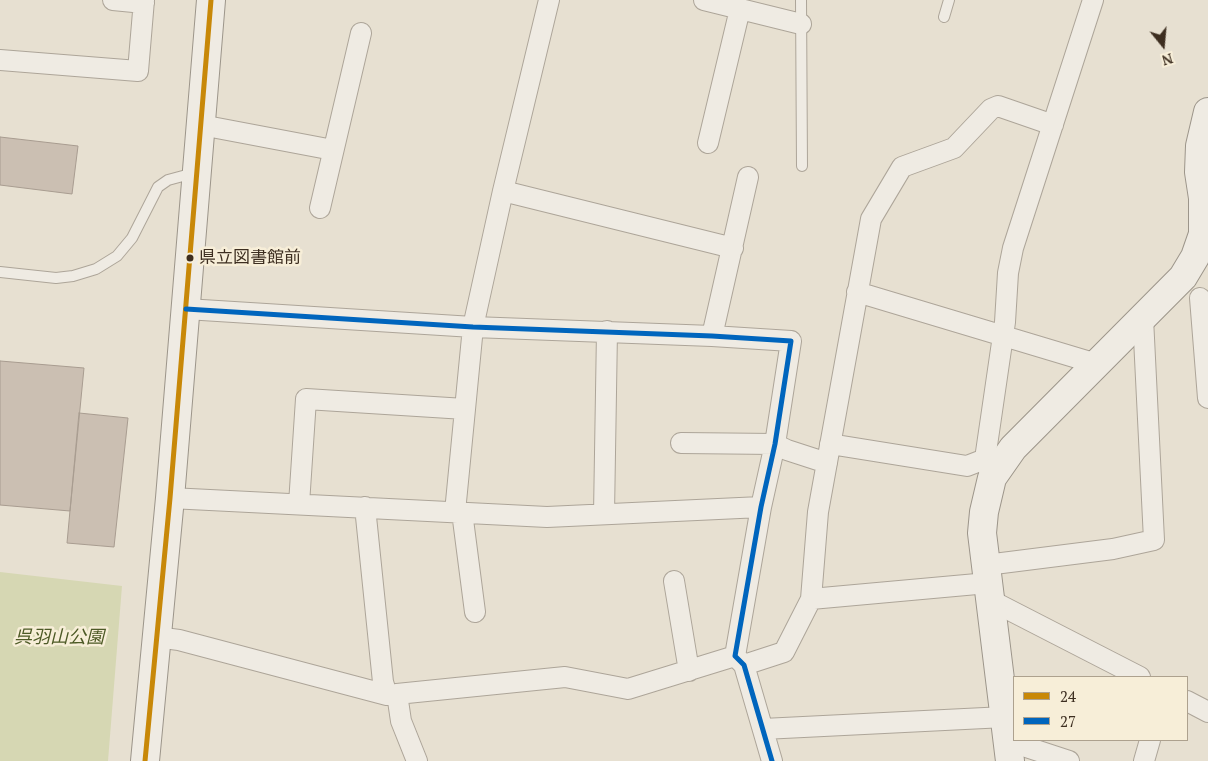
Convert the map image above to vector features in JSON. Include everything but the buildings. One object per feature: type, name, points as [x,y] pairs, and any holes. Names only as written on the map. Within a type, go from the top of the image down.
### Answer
[{"type":"main road","points":[[145,761],[170,498],[211,0]]},
{"type":"main road","points":[[1008,740],[982,533],[989,469],[1013,448],[1143,318],[1182,277],[1195,257],[1203,234],[1203,198],[1199,163],[1200,146],[1208,112]]},
{"type":"street","points":[[0,60],[138,72],[144,1],[113,0]]},
{"type":"street","points":[[475,612],[459,512],[465,409],[473,327],[503,191],[549,0]]},
{"type":"street","points":[[704,0],[802,24]]},
{"type":"street","points":[[680,442],[775,444],[787,450],[989,469],[1008,273],[1013,248],[1093,0]]},
{"type":"street","points":[[708,143],[740,9]]},
{"type":"street","points":[[320,208],[361,33]]},
{"type":"street","points":[[156,637],[179,640],[392,694],[565,677],[628,689],[689,671],[784,652],[811,599],[818,512],[871,219],[902,167],[954,148],[991,109],[998,106],[1053,125]]},
{"type":"street","points":[[201,125],[333,150]]},
{"type":"street","points":[[712,336],[748,177]]},
{"type":"street","points":[[503,191],[733,248]]},
{"type":"street","points":[[1182,277],[1204,302],[1208,398]]},
{"type":"street","points":[[857,292],[1097,364]]},
{"type":"street","points":[[186,309],[473,327],[607,331],[791,341],[775,444],[762,507],[740,661],[772,761]]},
{"type":"street","points":[[811,599],[988,583],[1113,549],[1154,540],[1143,318]]},
{"type":"street","points":[[604,514],[607,331]]},
{"type":"street","points":[[299,504],[306,399],[465,409]]},
{"type":"street","points":[[170,498],[547,517],[762,507]]},
{"type":"street","points":[[365,507],[383,682],[392,694],[417,761]]},
{"type":"street","points":[[674,581],[689,671]]},
{"type":"street","points":[[988,583],[1138,676]]},
{"type":"street","points":[[1188,702],[1208,712]]},
{"type":"street","points":[[763,728],[1008,740],[1069,761]]},
{"type":"street","points":[[1144,761],[1150,741]]},
{"type":"lane","points":[[801,0],[802,166]]},
{"type":"lane","points":[[944,17],[949,0]]},
{"type":"lane","points":[[0,272],[56,278],[73,276],[96,269],[117,256],[132,238],[158,187],[168,180],[197,172]]},
{"type":"green space","name":"呉羽山公園","points":[[0,572],[122,586],[108,761],[0,761]]},
{"type":"transit line","name":"24","points":[[145,761],[170,498],[211,0]]},
{"type":"transit line","name":"27","points":[[186,309],[473,327],[712,336],[791,341],[775,444],[761,507],[735,656],[744,665],[772,761]]},
{"type":"place","name":"県立図書館前","points":[[190,258]]}]
